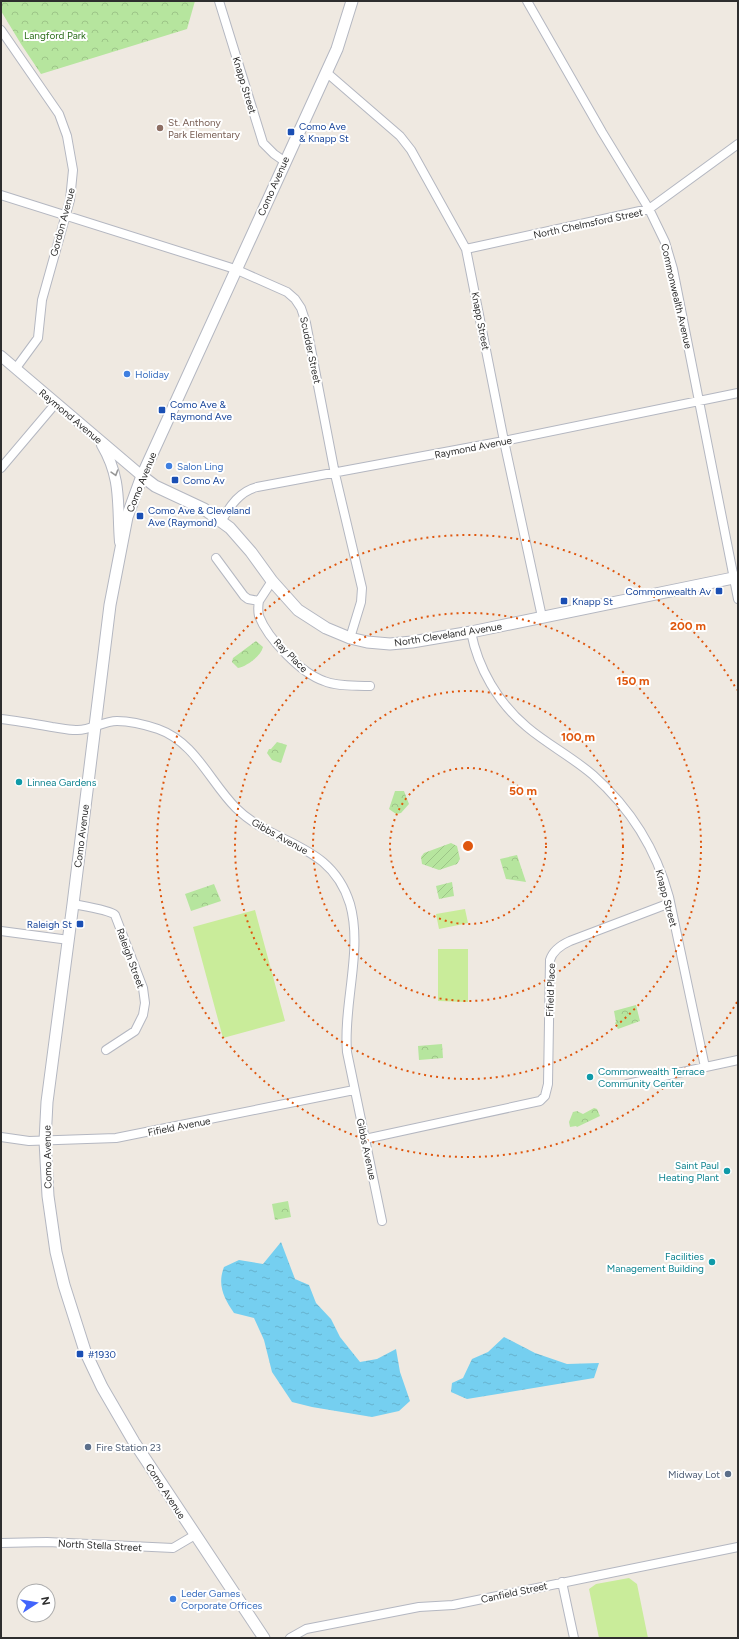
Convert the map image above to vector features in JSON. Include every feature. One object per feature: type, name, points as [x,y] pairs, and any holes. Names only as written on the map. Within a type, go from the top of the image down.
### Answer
[{"type":"main road","name":"Como Avenue","points":[[264,1638],[195,1536],[115,1411],[86,1351],[75,1322],[56,1252],[48,1196],[45,1141],[49,1083],[69,940],[110,605],[127,516],[142,476],[235,269],[337,49],[352,1]]},
{"type":"main road","name":"North Cleveland Avenue","points":[[142,476],[155,486],[183,498],[222,520],[247,546],[272,580],[298,610],[326,628],[350,638],[367,642],[390,644],[412,642],[471,632],[736,577]]},
{"type":"street","name":"Knapp Street","points":[[219,1],[263,143],[284,161]]},
{"type":"street","name":"Commonwealth Avenue","points":[[527,1],[602,132],[649,209],[665,242],[673,269],[736,577],[738,599]]},
{"type":"street","name":"Gordon Avenue","points":[[1,30],[59,114],[68,136],[73,170],[72,187],[66,215],[45,286],[38,338],[16,368]]},
{"type":"street","name":"Knapp Street","points":[[326,72],[400,136],[411,150],[466,249],[504,441],[542,617]]},
{"type":"street","name":"North Chelmsford Street","points":[[466,249],[649,209],[738,144]]},
{"type":"street","name":"Scudder Street","points":[[1,195],[235,269],[287,292],[295,299],[301,308],[311,347],[335,474],[362,588],[361,602],[350,638]]},
{"type":"street","name":"Raymond Avenue","points":[[1,356],[142,476]]},
{"type":"street","name":"Raymond Avenue","points":[[222,520],[229,507],[241,495],[251,488],[335,474],[738,393]]},
{"type":"street","points":[[1,468],[56,403]]},
{"type":"street","points":[[98,438],[111,462],[116,478],[119,493],[120,547]]},
{"type":"street","points":[[216,558],[244,596],[248,599],[259,601],[272,580]]},
{"type":"street","name":"Ray Place","points":[[259,601],[258,610],[264,625],[279,645],[307,672],[324,682],[370,686]]},
{"type":"street","name":"Knapp Street","points":[[471,632],[473,645],[488,678],[511,712],[527,727],[592,775],[609,790],[629,813],[641,831],[656,859],[665,882],[705,1067]]},
{"type":"street","name":"Gibbs Avenue","points":[[1,719],[76,730],[116,721],[157,729],[174,737],[192,753],[225,796],[241,813],[266,830],[310,852],[324,863],[338,879],[350,904],[354,929],[346,1036],[348,1061],[382,1221]]},
{"type":"street","name":"Fifield Place","points":[[365,1139],[537,1103],[545,1096],[548,1084],[550,960],[552,955],[558,948],[570,941],[670,903]]},
{"type":"street","name":"Raleigh Street","points":[[73,904],[109,912],[115,915],[144,993],[144,1009],[135,1031],[106,1050]]},
{"type":"street","points":[[1,930],[69,940]]},
{"type":"street","points":[[627,1084],[738,1060]]},
{"type":"street","name":"Fifield Avenue","points":[[1,1137],[29,1141],[116,1138],[354,1090]]},
{"type":"street","name":"North Stella Street","points":[[1,1543],[47,1542],[173,1548],[195,1536]]},
{"type":"street","name":"Canfield Street","points":[[290,1638],[306,1629],[419,1607],[453,1605],[738,1547]]},
{"type":"street","points":[[562,1582],[574,1638]]},
{"type":"green space","name":"Langford Park","points":[[1,1],[195,1],[187,29],[41,74],[1,11]]},
{"type":"green space","points":[[256,641],[263,647],[260,654],[249,663],[238,668],[232,662],[233,658]]},
{"type":"green space","points":[[277,742],[287,745],[281,763],[272,760],[267,753],[269,749],[271,749]]},
{"type":"green space","points":[[395,791],[404,791],[409,804],[401,813],[396,814],[389,809]]},
{"type":"green space","points":[[451,843],[457,846],[460,859],[457,864],[439,870],[422,864],[421,857],[424,853]]},
{"type":"green space","points":[[517,855],[526,882],[506,879],[500,859]]},
{"type":"green space","points":[[452,882],[454,896],[439,899],[436,886]]},
{"type":"green space","points":[[214,884],[221,901],[191,911],[185,894]]},
{"type":"green space","points":[[465,909],[468,923],[439,929],[436,914]]},
{"type":"green space","points":[[255,910],[285,1021],[223,1038],[193,927]]},
{"type":"green space","points":[[438,949],[468,949],[468,1002],[438,1001]]},
{"type":"green space","points":[[636,1005],[640,1021],[618,1029],[615,1023],[614,1011]]},
{"type":"green space","points":[[442,1044],[443,1058],[419,1060],[418,1046]]},
{"type":"green space","points":[[594,1108],[597,1109],[600,1116],[577,1127],[570,1127],[569,1122],[573,1112],[577,1111],[583,1114]]},
{"type":"green space","points":[[288,1201],[291,1217],[275,1220],[272,1204]]},
{"type":"green space","points":[[629,1578],[637,1584],[648,1638],[599,1638],[589,1589],[596,1584]]},
{"type":"water","points":[[281,1242],[295,1279],[309,1285],[316,1303],[331,1319],[340,1337],[360,1362],[377,1359],[396,1349],[400,1372],[410,1401],[399,1411],[372,1417],[312,1407],[292,1402],[272,1372],[264,1340],[254,1318],[234,1313],[227,1302],[221,1286],[224,1267],[239,1260],[263,1264]]},
{"type":"water","points":[[504,1337],[535,1353],[567,1364],[599,1363],[594,1378],[467,1399],[451,1392],[452,1383],[463,1378],[472,1359],[488,1352]]},
{"type":"place","name":"St. Anthony Park Elementary","points":[[160,128]]},
{"type":"place","name":"Como Ave & Knapp St","points":[[291,132]]},
{"type":"place","name":"Holiday","points":[[127,374]]},
{"type":"place","name":"Como Ave & Raymond Ave","points":[[162,410]]},
{"type":"place","name":"Salon Ling","points":[[169,466]]},
{"type":"place","name":"Como Av","points":[[175,480]]},
{"type":"place","name":"Como Ave & Cleveland Ave (Raymond)","points":[[140,516]]},
{"type":"place","name":"Commonwealth Av","points":[[719,591]]},
{"type":"place","name":"Knapp St","points":[[564,601]]},
{"type":"place","name":"Linnea Gardens","points":[[19,782]]},
{"type":"place","name":"Raleigh St","points":[[80,924]]},
{"type":"place","name":"Commonwealth Terrace Community Center","points":[[590,1077]]},
{"type":"place","name":"Saint Paul Heating Plant","points":[[727,1171]]},
{"type":"place","name":"Facilities Management Building","points":[[712,1262]]},
{"type":"place","name":"#1930","points":[[80,1354]]},
{"type":"place","name":"Fire Station 23","points":[[88,1447]]},
{"type":"place","name":"Midway Lot","points":[[728,1474]]},
{"type":"place","name":"Leder Games Corporate Offices","points":[[173,1599]]}]
